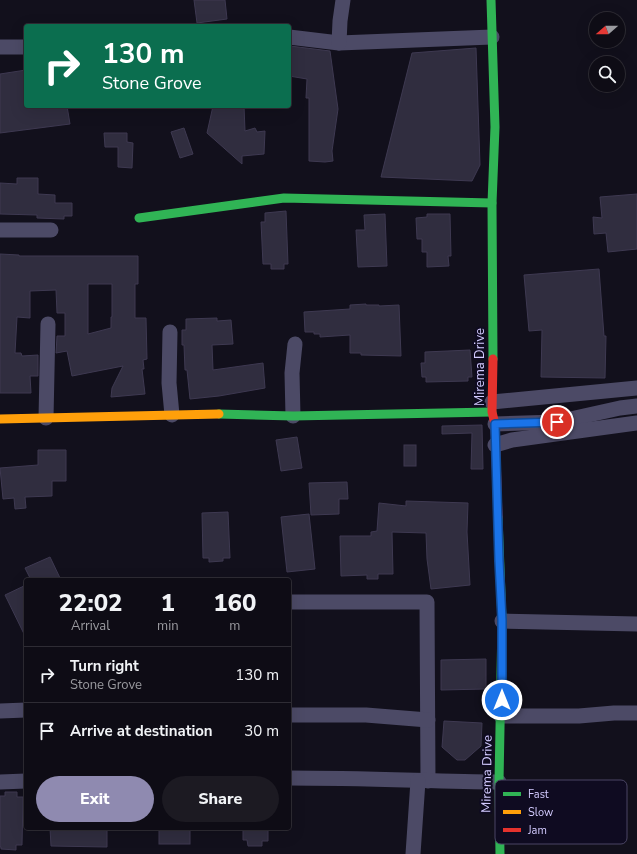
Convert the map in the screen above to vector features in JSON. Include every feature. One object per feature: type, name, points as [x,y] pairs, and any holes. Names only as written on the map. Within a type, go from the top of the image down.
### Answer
[{"type":"street","points":[[339,42],[340,21],[344,0]]},
{"type":"street","name":"Mirema Drive","points":[[491,0],[495,131],[495,175],[492,203],[493,413],[502,620],[499,780]]},
{"type":"street","points":[[291,37],[339,42],[492,37]]},
{"type":"street","points":[[0,47],[24,47]]},
{"type":"street","points":[[139,218],[284,198],[492,203]]},
{"type":"street","points":[[0,230],[51,230]]},
{"type":"street","points":[[46,418],[48,324]]},
{"type":"street","points":[[170,332],[169,383],[172,415]]},
{"type":"street","points":[[293,416],[292,373],[295,344]]},
{"type":"street","points":[[493,413],[637,388]]},
{"type":"street","points":[[0,419],[204,414],[293,416],[493,413],[557,422],[620,408],[637,406]]},
{"type":"street","points":[[495,445],[512,440],[637,424]]},
{"type":"street","points":[[291,602],[427,602],[428,720],[423,781],[413,854]]},
{"type":"street","points":[[502,620],[637,624]]},
{"type":"street","points":[[0,711],[24,710]]},
{"type":"street","points":[[501,716],[579,716],[637,713]]},
{"type":"street","points":[[291,715],[366,715],[428,720]]},
{"type":"street","points":[[291,778],[495,782]]},
{"type":"street","points":[[0,782],[24,781]]},
{"type":"street","name":"Mirema Drive","points":[[500,844],[500,854]]},
{"type":"building","points":[[194,0],[225,0],[227,19],[197,23]]},
{"type":"building","points":[[291,46],[330,51],[338,109],[332,151],[333,161],[309,161],[309,98],[306,98],[307,79],[291,76]]},
{"type":"building","points":[[476,48],[480,165],[472,181],[381,177],[412,53]]},
{"type":"building","points":[[24,70],[24,108],[67,108],[70,124],[0,133],[0,74]]},
{"type":"building","points":[[213,108],[244,108],[245,131],[255,128],[257,132],[265,131],[264,154],[242,156],[242,164],[207,133]]},
{"type":"building","points":[[184,128],[193,154],[180,158],[171,132]]},
{"type":"building","points":[[104,133],[127,133],[127,142],[133,143],[132,168],[118,167],[118,147],[105,147]]},
{"type":"building","points":[[17,178],[38,178],[38,194],[55,195],[55,203],[72,203],[72,216],[64,216],[64,219],[37,218],[37,215],[0,214],[0,183],[17,184]]},
{"type":"building","points":[[637,194],[637,249],[608,252],[606,233],[594,234],[593,217],[602,218],[600,197]]},
{"type":"building","points":[[286,211],[288,264],[284,264],[284,269],[271,269],[271,264],[263,264],[261,222],[265,222],[265,213]]},
{"type":"building","points":[[385,214],[387,266],[358,267],[356,230],[365,230],[364,215]]},
{"type":"building","points":[[427,214],[450,214],[451,256],[448,256],[449,266],[427,267],[427,252],[422,252],[422,239],[417,239],[416,218],[427,217]]},
{"type":"building","points":[[0,254],[19,256],[138,256],[138,284],[135,284],[135,318],[146,318],[147,359],[143,360],[144,369],[142,369],[145,394],[111,397],[112,388],[123,366],[72,376],[67,351],[56,353],[57,336],[65,336],[65,313],[57,313],[56,290],[30,291],[30,318],[17,317],[15,353],[21,353],[22,356],[38,355],[38,376],[30,376],[31,393],[0,393]],"holes":[[[88,284],[112,284],[111,328],[88,334]]]},
{"type":"building","points":[[599,269],[604,336],[606,336],[605,378],[541,377],[542,330],[529,331],[524,275]]},
{"type":"building","points":[[366,304],[379,306],[399,305],[401,356],[361,355],[361,353],[350,353],[350,335],[320,337],[320,334],[314,334],[314,332],[305,332],[304,312],[350,309],[350,305]]},
{"type":"building","points":[[217,318],[217,321],[231,320],[233,344],[212,345],[213,370],[263,363],[265,388],[219,396],[190,399],[187,370],[185,370],[184,345],[182,345],[182,330],[186,330],[186,319]]},
{"type":"building","points":[[470,350],[472,377],[468,377],[468,381],[426,382],[426,377],[422,377],[421,363],[425,363],[425,352]]},
{"type":"building","points":[[482,425],[483,469],[471,469],[472,433],[442,434],[442,426]]},
{"type":"building","points":[[297,437],[302,468],[281,471],[276,440]]},
{"type":"building","points":[[404,445],[416,445],[416,466],[404,466]]},
{"type":"building","points":[[38,450],[66,450],[66,481],[52,481],[52,496],[25,497],[26,508],[15,509],[14,498],[3,499],[0,468],[38,465]]},
{"type":"building","points":[[347,482],[348,499],[339,499],[339,514],[311,515],[309,483]]},
{"type":"building","points":[[406,501],[468,503],[467,532],[470,585],[431,589],[427,559],[426,533],[392,532],[393,574],[378,574],[378,579],[367,579],[367,575],[341,576],[340,536],[371,536],[371,532],[377,531],[379,503],[406,506]]},
{"type":"building","points":[[228,512],[230,558],[223,558],[223,561],[209,562],[209,558],[203,558],[202,513]]},
{"type":"building","points":[[309,514],[315,569],[287,572],[281,517]]},
{"type":"building","points":[[50,557],[60,578],[30,578],[25,568]]},
{"type":"building","points":[[24,586],[24,634],[5,595]]},
{"type":"building","points":[[486,659],[486,689],[441,690],[441,660]]},
{"type":"building","points":[[444,721],[482,723],[481,746],[465,760],[457,760],[442,747]]},
{"type":"building","points":[[5,792],[17,792],[17,797],[23,797],[22,845],[16,845],[16,850],[1,849],[0,847],[0,796],[5,796]]},
{"type":"building","points":[[50,830],[107,830],[107,847],[51,846]]},
{"type":"building","points":[[159,830],[190,830],[190,844],[159,844]]},
{"type":"building","points":[[243,830],[268,830],[268,841],[262,841],[262,846],[248,846],[247,840],[243,840]]},
{"type":"traffic: fast","points":[[491,0],[495,127],[492,203],[493,359]]},
{"type":"traffic: fast","points":[[139,218],[284,198],[492,203]]},
{"type":"traffic: fast","points":[[219,414],[293,416],[492,412]]},
{"type":"traffic: fast","points":[[498,517],[502,621],[499,780]]},
{"type":"traffic: fast","points":[[500,844],[500,854]]},
{"type":"traffic: slow","points":[[0,419],[219,414]]},
{"type":"traffic: jam","points":[[493,359],[492,412],[495,424],[498,517]]},
{"type":"route","points":[[502,700],[502,620],[495,424],[557,422]]}]
